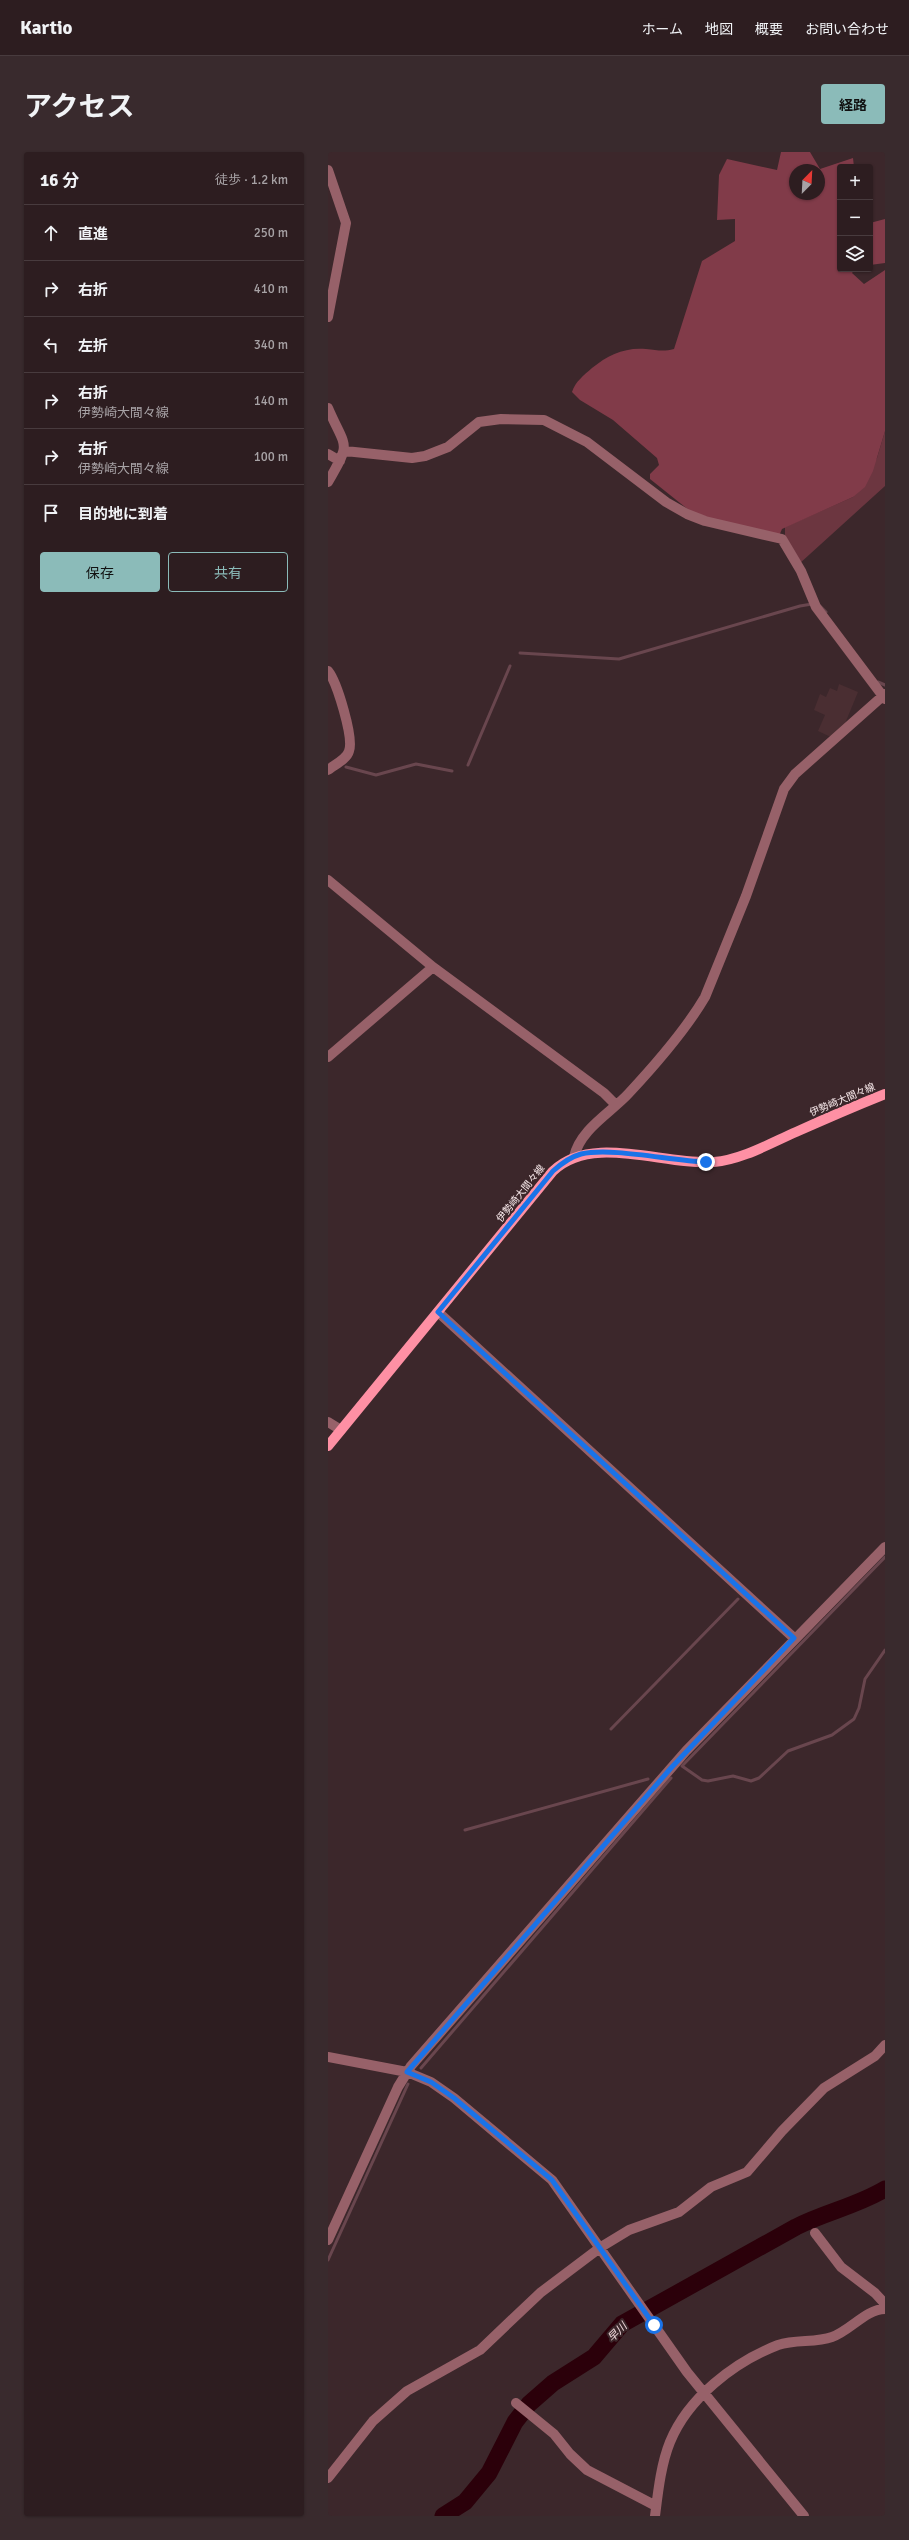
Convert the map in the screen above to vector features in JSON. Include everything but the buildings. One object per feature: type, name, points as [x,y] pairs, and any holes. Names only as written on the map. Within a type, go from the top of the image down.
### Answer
[{"type":"main road","name":"伊勢崎大間々線","points":[[328,1446],[553,1171],[574,1157],[602,1153],[700,1162],[723,1161],[771,1143],[885,1094]]},
{"type":"street","points":[[328,170],[346,223],[328,317]]},
{"type":"street","points":[[328,408],[344,441],[345,451],[328,482]]},
{"type":"street","points":[[345,451],[412,458],[425,456],[448,446],[479,422],[522,418],[550,423],[587,442],[666,502],[687,514],[705,521],[782,539],[801,571],[816,607],[884,697],[868,707],[789,782],[705,997],[691,1019],[651,1067],[585,1136],[576,1149],[574,1157]]},
{"type":"street","points":[[328,454],[340,461]]},
{"type":"street","points":[[328,670],[334,681],[350,742],[347,755],[328,770]]},
{"type":"street","points":[[328,880],[433,967],[604,1092],[616,1105]]},
{"type":"street","points":[[328,1057],[433,967]]},
{"type":"street","points":[[438,1312],[794,1638]]},
{"type":"street","points":[[328,1422],[341,1430]]},
{"type":"street","points":[[328,2240],[407,2072],[671,1768],[794,1638],[885,1547]]},
{"type":"street","points":[[328,2478],[373,2420],[392,2403],[426,2379],[480,2350],[540,2293],[601,2247],[629,2230],[679,2212],[712,2187],[746,2172],[782,2131],[824,2088],[875,2056],[885,2045]]},
{"type":"street","points":[[328,2057],[407,2072],[431,2082],[454,2098],[552,2180],[601,2247],[641,2307],[703,2393],[804,2516]]},
{"type":"street","points":[[815,2233],[841,2268],[875,2293],[885,2304]]},
{"type":"street","points":[[516,2403],[554,2434],[560,2444],[586,2470],[656,2511],[670,2442],[688,2412],[703,2393],[738,2366],[778,2346],[833,2337],[875,2311],[885,2309]]},
{"type":"shaded area","points":[[781,152],[810,152],[817,164],[789,164],[789,200],[825,200],[825,167],[853,158],[854,164],[837,164],[837,272],[853,272],[852,273],[864,284],[885,270],[885,431],[873,471],[865,487],[853,497],[782,529],[779,536],[715,521],[690,511],[650,479],[650,474],[659,465],[657,458],[613,420],[580,400],[572,392],[573,388],[583,376],[592,368],[604,359],[617,353],[631,349],[663,351],[674,349],[702,261],[735,241],[735,219],[717,220],[719,175],[727,159],[777,170]]},
{"type":"shaded area","points":[[885,219],[885,263],[873,265],[873,222]]},
{"type":"shaded area","points":[[885,431],[885,486],[799,564],[785,539],[785,527],[853,497],[877,458]]},
{"type":"shaded area","points":[[839,684],[858,692],[844,726],[833,738],[818,731],[825,715],[814,710],[820,694],[826,697],[830,688],[837,691]]},
{"type":"waterway","points":[[520,653],[619,659],[800,606],[812,604]]},
{"type":"waterway","points":[[818,604],[826,612]]},
{"type":"waterway","points":[[468,765],[510,666]]},
{"type":"waterway","points":[[878,682],[885,685]]},
{"type":"waterway","points":[[346,767],[376,775],[416,764],[452,771]]},
{"type":"waterway","points":[[885,1557],[682,1766],[702,1780],[708,1781],[733,1776],[751,1781],[759,1778],[788,1751],[832,1735],[854,1719],[859,1708],[865,1679],[885,1650]]},
{"type":"waterway","points":[[611,1729],[738,1599]]},
{"type":"waterway","points":[[421,2068],[671,1778]]},
{"type":"waterway","points":[[465,1830],[648,1779]]},
{"type":"waterway","points":[[328,2260],[408,2084]]},
{"type":"waterway","name":"早川","points":[[443,2516],[465,2502],[489,2473],[515,2422],[529,2404],[553,2383],[594,2357],[622,2324],[796,2227],[863,2200],[885,2189]]},
{"type":"route","points":[[654,2325],[601,2247],[552,2180],[454,2098],[431,2082],[420,2076],[407,2072],[466,2002],[582,1872],[686,1751],[794,1638],[438,1312],[553,1171],[567,1160],[582,1154],[602,1153],[706,1162]]}]
